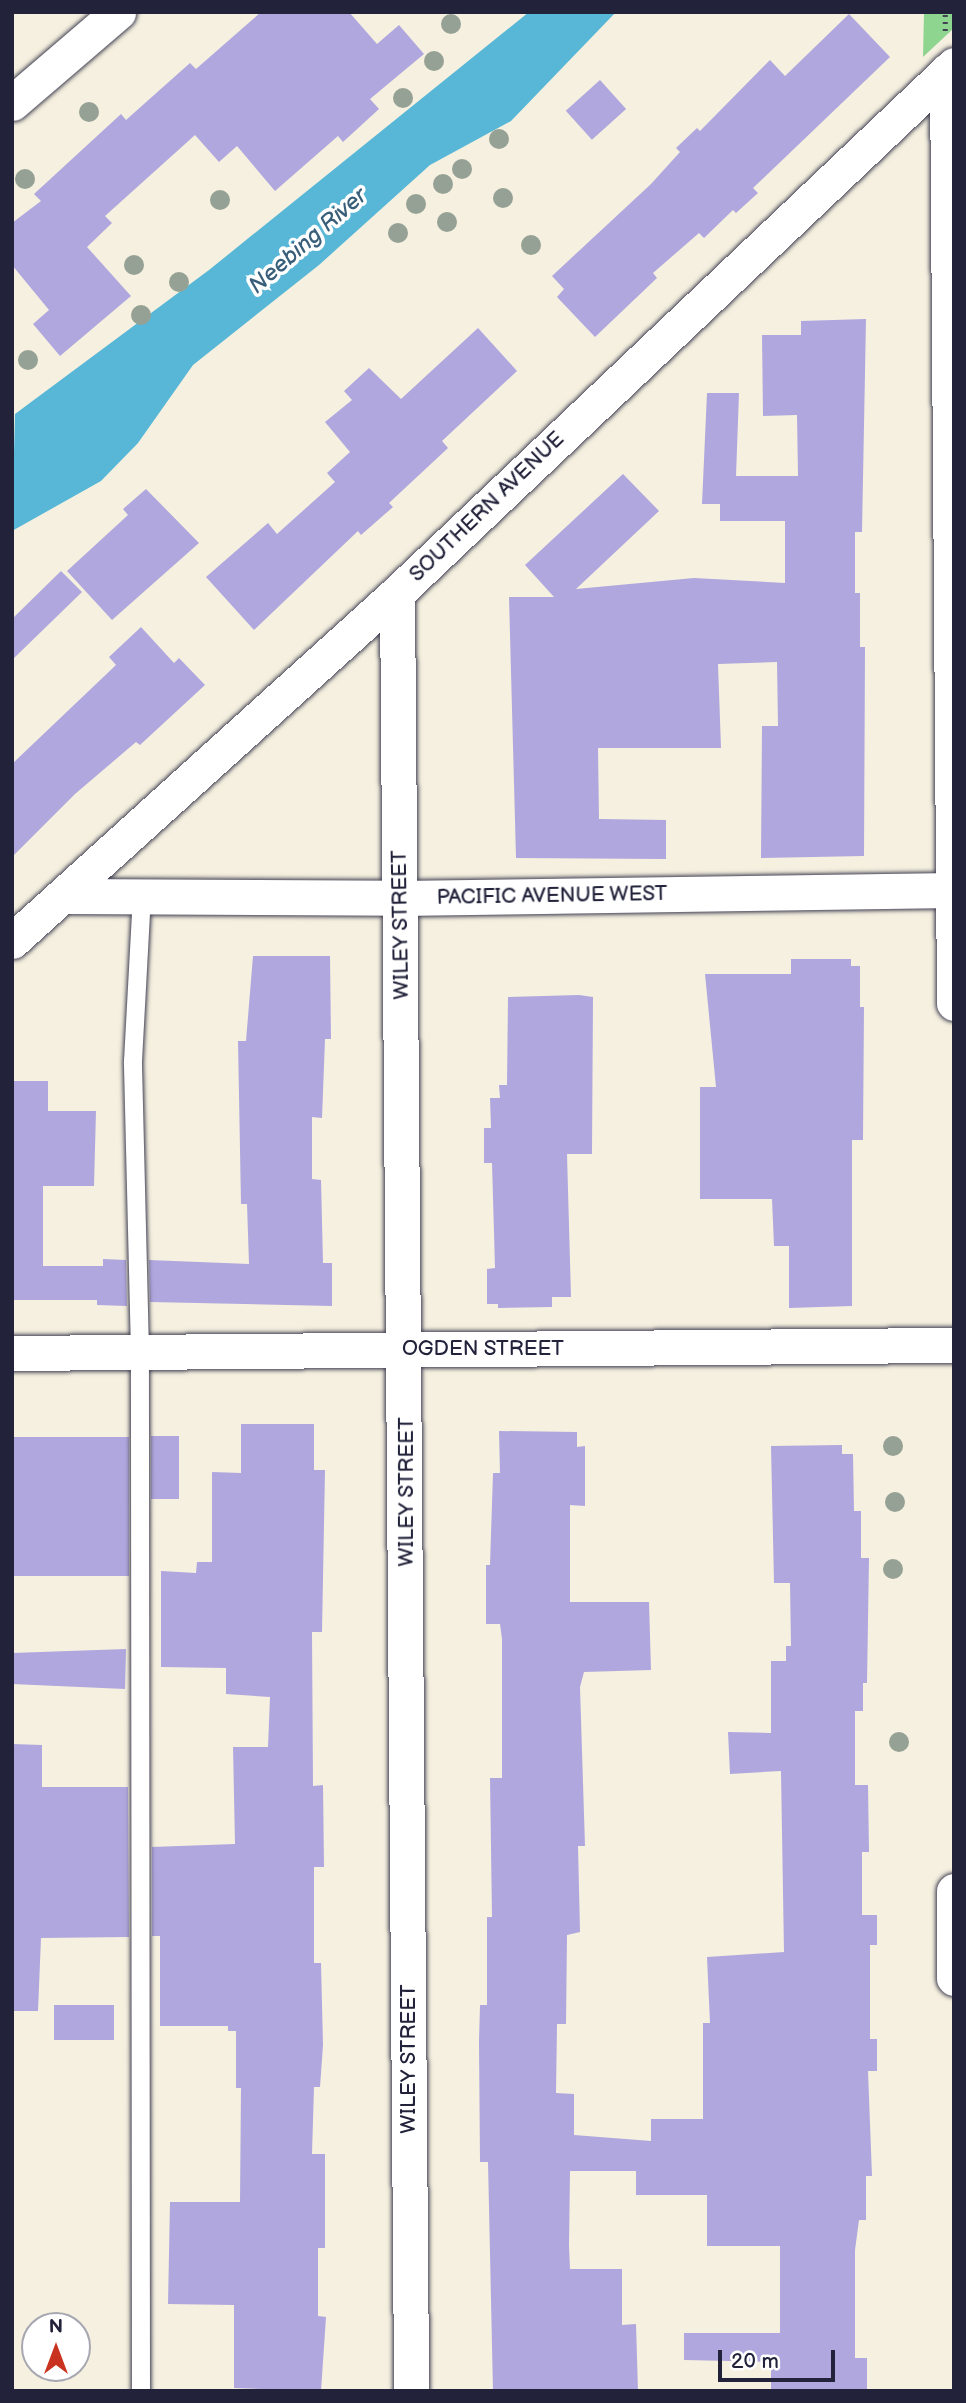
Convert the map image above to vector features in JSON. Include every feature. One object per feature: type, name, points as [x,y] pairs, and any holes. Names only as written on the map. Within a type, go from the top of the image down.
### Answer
[{"type":"street","points":[[12,103],[118,12]]},
{"type":"street","points":[[949,57],[954,1003]]},
{"type":"street","name":"SOUTHERN AVENUE","points":[[12,941],[66,896],[397,593],[949,57]]},
{"type":"street","name":"WILEY STREET","points":[[397,593],[406,1350],[411,2391]]},
{"type":"street","name":"PACIFIC AVENUE WEST","points":[[66,896],[400,898],[953,890]]},
{"type":"street","name":"OGDEN STREET","points":[[12,1353],[954,1345]]},
{"type":"street","points":[[954,1891],[954,1978]]},
{"type":"lane","points":[[141,2391],[140,1352],[133,1061],[142,897]]},
{"type":"path","points":[[946,12],[949,57]]},
{"type":"green space","points":[[924,12],[954,12],[954,28],[923,57]]},
{"type":"water","name":"Neebing River","points":[[529,12],[616,12],[511,121],[430,165],[319,265],[193,365],[138,443],[101,481],[12,531],[15,414],[209,270]]},
{"type":"building","points":[[261,12],[349,12],[377,44],[399,25],[424,54],[370,99],[379,109],[343,142],[338,136],[275,191],[237,146],[219,162],[195,135],[105,216],[112,223],[87,247],[131,296],[60,356],[33,324],[49,310],[12,265],[12,223],[41,201],[34,194],[121,114],[126,120],[190,63],[196,69]]},
{"type":"building","points":[[849,14],[890,57],[753,188],[758,193],[736,213],[733,210],[704,238],[699,233],[653,273],[657,278],[595,337],[557,297],[564,289],[552,276],[651,184],[680,152],[676,148],[697,128],[700,131],[770,60],[785,76]]},
{"type":"building","points":[[600,80],[626,109],[592,140],[566,111]]},
{"type":"building","points":[[866,319],[862,532],[855,532],[855,593],[860,593],[860,647],[865,647],[864,856],[761,858],[762,726],[778,726],[777,662],[718,664],[721,748],[598,748],[599,819],[666,820],[666,859],[516,858],[509,597],[554,597],[525,565],[623,474],[659,511],[576,589],[694,578],[785,583],[785,521],[720,521],[720,504],[702,504],[707,393],[739,393],[736,476],[798,476],[797,415],[763,416],[762,335],[801,335],[801,321]]},
{"type":"building","points":[[478,328],[517,371],[442,441],[448,448],[389,503],[393,507],[361,535],[358,531],[254,630],[206,577],[268,523],[277,534],[335,482],[327,473],[350,452],[325,422],[352,400],[344,391],[369,368],[401,399]]},
{"type":"building","points":[[146,489],[199,543],[112,620],[67,571],[128,515],[123,509]]},
{"type":"building","points":[[61,571],[82,592],[12,660],[12,619]]},
{"type":"building","points":[[141,627],[174,663],[179,658],[205,685],[140,745],[136,742],[75,794],[12,857],[12,764],[116,665],[109,657]]},
{"type":"building","points":[[253,956],[330,956],[331,1039],[325,1039],[322,1118],[312,1117],[312,1179],[321,1180],[323,1263],[332,1263],[332,1306],[150,1302],[149,1260],[249,1264],[247,1204],[241,1204],[238,1041],[246,1041]]},
{"type":"building","points":[[791,959],[851,959],[851,966],[860,966],[860,1007],[864,1007],[863,1140],[852,1140],[852,1306],[789,1308],[789,1246],[774,1246],[772,1199],[700,1199],[700,1087],[716,1087],[705,974],[791,974]]},
{"type":"building","points":[[508,997],[593,997],[592,1154],[567,1154],[571,1297],[552,1297],[552,1307],[498,1308],[498,1304],[487,1304],[487,1269],[495,1268],[492,1163],[484,1163],[484,1128],[491,1128],[490,1098],[500,1098],[499,1085],[507,1085]]},
{"type":"building","points":[[12,1081],[48,1081],[48,1111],[96,1111],[94,1186],[43,1186],[43,1266],[103,1266],[103,1259],[126,1260],[127,1306],[97,1305],[97,1300],[12,1300]]},
{"type":"building","points":[[241,1424],[314,1424],[314,1470],[325,1470],[322,1632],[312,1632],[313,1786],[323,1785],[324,1867],[314,1867],[314,1963],[321,1963],[323,2045],[320,2087],[314,2087],[312,2154],[325,2154],[325,2248],[318,2248],[318,2316],[326,2317],[321,2391],[234,2388],[234,2305],[168,2304],[170,2202],[240,2202],[241,2088],[236,2088],[236,2031],[228,2031],[228,2026],[160,2026],[160,1936],[152,1936],[152,1847],[235,1844],[233,1747],[268,1747],[270,1697],[226,1694],[226,1668],[161,1667],[161,1571],[196,1573],[197,1562],[212,1562],[212,1472],[241,1473]]},
{"type":"building","points":[[499,1431],[577,1432],[577,1447],[585,1446],[585,1506],[570,1505],[570,1602],[649,1602],[651,1670],[584,1672],[580,1687],[585,1846],[578,1846],[580,1932],[567,1935],[566,2024],[557,2024],[556,2093],[574,2094],[574,2135],[651,2141],[651,2119],[703,2119],[703,2023],[710,2023],[707,1957],[784,1952],[781,1771],[730,1774],[728,1732],[771,1733],[771,1661],[786,1661],[786,1646],[791,1646],[790,1583],[774,1583],[771,1446],[842,1445],[842,1454],[853,1454],[854,1511],[861,1511],[861,1558],[869,1558],[867,1683],[863,1683],[863,1711],[855,1711],[855,1785],[868,1785],[869,1852],[862,1852],[862,1915],[877,1915],[877,1945],[870,1945],[870,2039],[877,2039],[877,2071],[868,2071],[872,2176],[866,2176],[866,2220],[859,2220],[855,2250],[855,2358],[867,2358],[867,2391],[771,2391],[771,2362],[684,2360],[684,2333],[780,2333],[780,2246],[707,2246],[707,2195],[636,2195],[636,2171],[570,2171],[570,2269],[622,2269],[622,2325],[636,2324],[638,2391],[493,2391],[488,2162],[480,2162],[479,2042],[480,2005],[487,2005],[487,1917],[492,1917],[490,1778],[502,1778],[502,1639],[500,1624],[486,1624],[486,1565],[490,1565],[493,1473],[500,1473]]},
{"type":"building","points":[[151,1436],[179,1436],[179,1499],[151,1499]]},
{"type":"building","points":[[12,1437],[129,1437],[129,1576],[12,1576]]},
{"type":"building","points":[[126,1649],[125,1689],[12,1684],[12,1653]]},
{"type":"building","points":[[12,1744],[42,1745],[42,1787],[128,1787],[129,1937],[41,1938],[38,2011],[12,2011]]},
{"type":"building","points":[[54,2005],[114,2005],[114,2040],[54,2040]]}]
